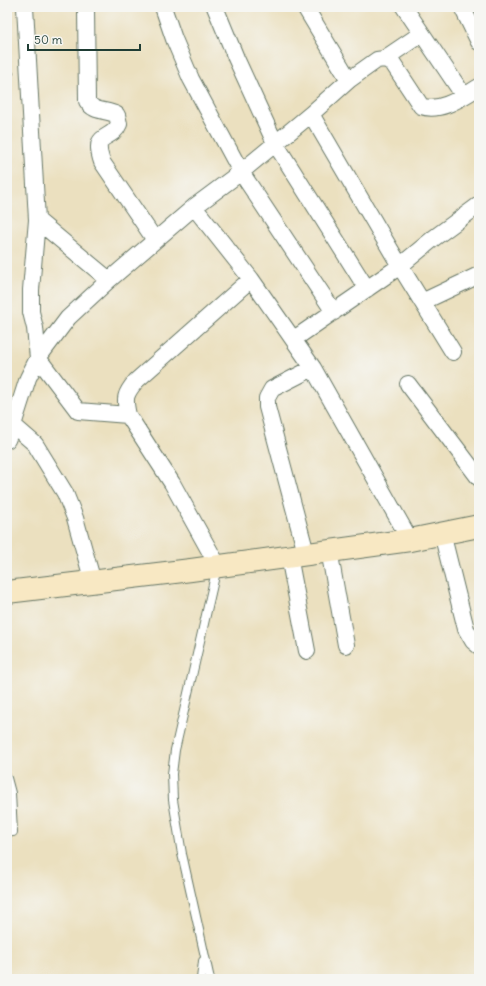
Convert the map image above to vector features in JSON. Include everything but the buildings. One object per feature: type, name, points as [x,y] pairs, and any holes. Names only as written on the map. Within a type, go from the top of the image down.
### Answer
[{"type":"main road","points":[[7,592],[218,566],[410,540],[479,526]]},
{"type":"street","points":[[25,7],[37,220],[31,290],[32,312],[38,358],[78,411],[128,415]]},
{"type":"street","points":[[86,7],[87,101],[90,106],[95,109],[112,112],[117,115],[119,124],[114,132],[104,136],[100,143],[99,152],[102,162],[155,240]]},
{"type":"street","points":[[163,7],[174,39],[191,79],[241,172],[334,312]]},
{"type":"street","points":[[215,7],[236,58],[275,143],[367,289]]},
{"type":"street","points":[[305,7],[349,80]]},
{"type":"street","points":[[404,7],[464,96]]},
{"type":"street","points":[[462,7],[479,42]]},
{"type":"street","points":[[93,582],[75,518],[65,493],[35,444],[10,433],[28,378],[38,358],[68,318],[109,280],[194,207],[241,172],[311,114],[349,80],[377,60],[384,59],[421,34]]},
{"type":"street","points":[[384,59],[392,62],[421,106],[429,109],[440,108],[479,87]]},
{"type":"street","points":[[311,114],[400,266],[453,352]]},
{"type":"street","points":[[294,340],[400,266],[434,238],[479,205]]},
{"type":"street","points":[[194,207],[251,279],[313,368],[410,540]]},
{"type":"street","points":[[37,220],[109,280]]},
{"type":"street","points":[[422,302],[479,275]]},
{"type":"street","points":[[218,566],[172,483],[128,415],[125,403],[127,392],[136,381],[251,279]]},
{"type":"street","points":[[307,651],[297,555],[267,407],[267,398],[272,389],[313,368]]},
{"type":"street","points":[[408,384],[479,478]]},
{"type":"street","points":[[442,533],[466,629],[473,641],[479,646]]},
{"type":"street","points":[[329,550],[346,645]]},
{"type":"lane","points":[[210,979],[182,854],[173,800],[172,774],[175,750],[218,566]]},
{"type":"lane","points":[[7,778],[11,793],[13,832]]},
{"type":"lane","points":[[201,979],[204,954]]}]
